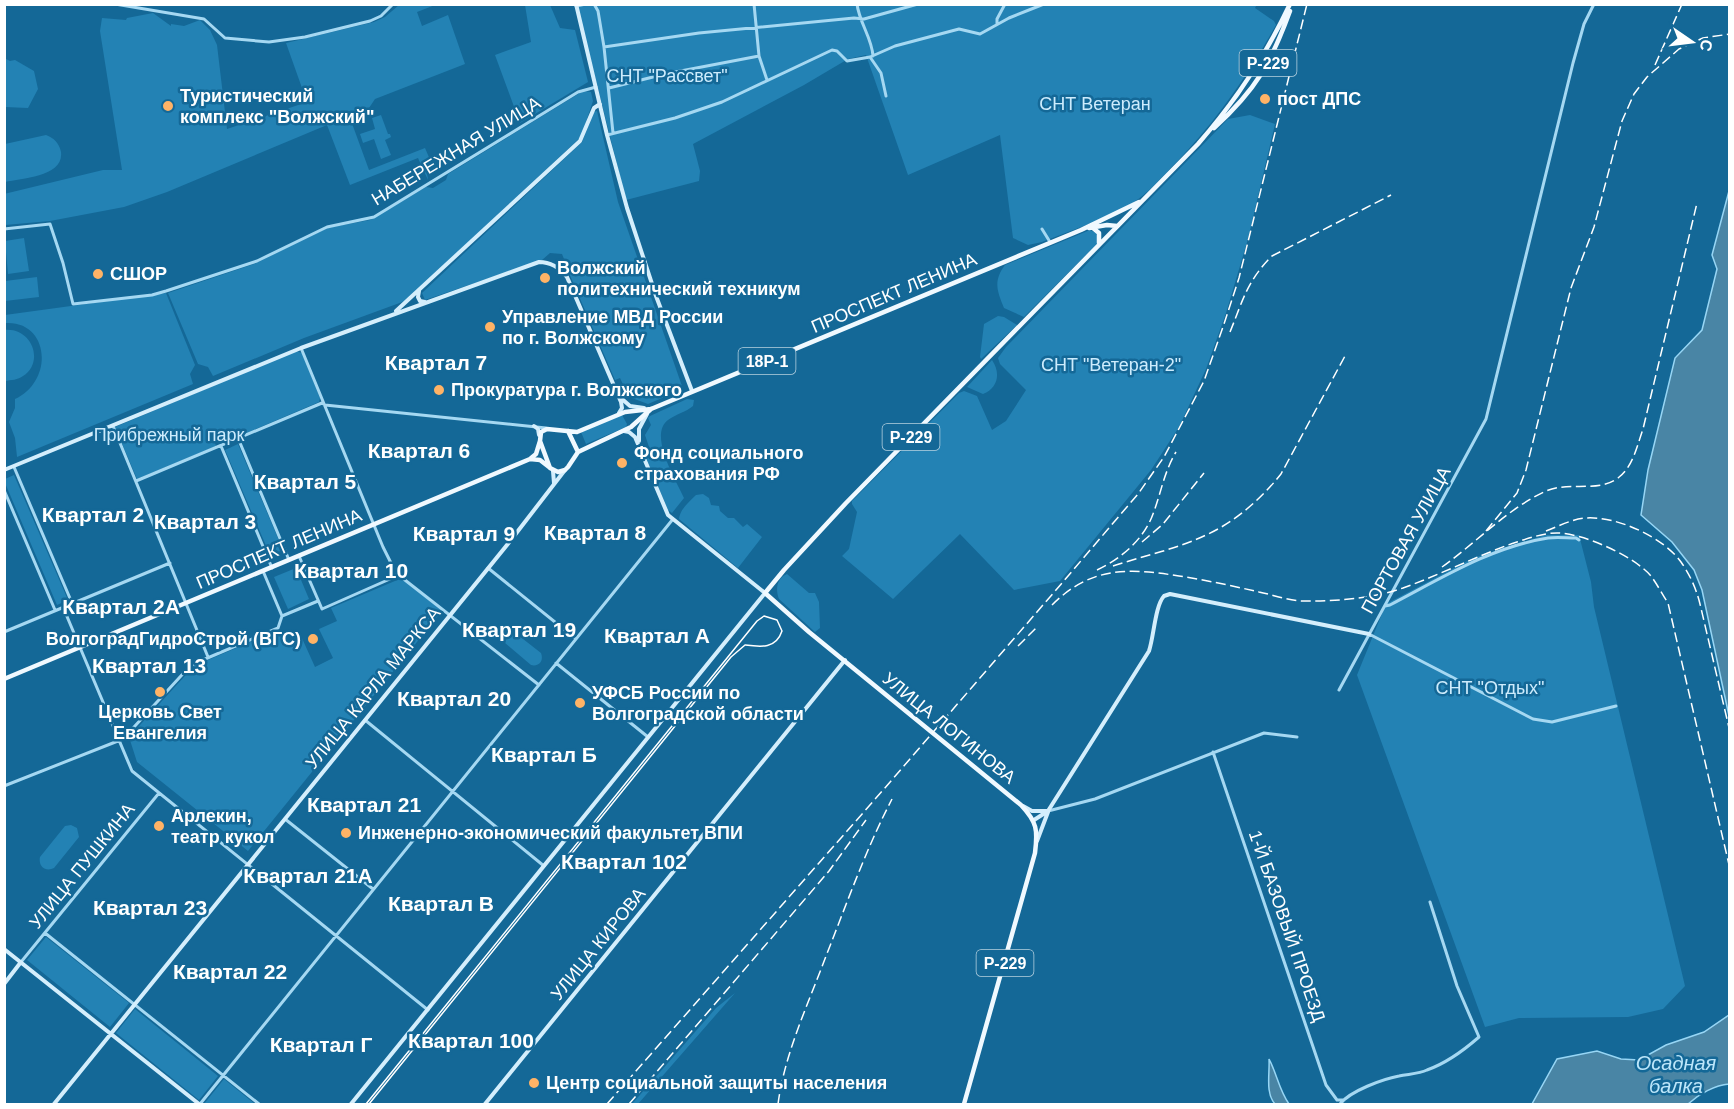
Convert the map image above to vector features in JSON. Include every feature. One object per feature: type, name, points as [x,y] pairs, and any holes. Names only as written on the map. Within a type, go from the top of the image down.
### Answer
[{"type":"main road","name":"Р-229","points":[[1201,140],[1254,70],[1291,4]]},
{"type":"main road","name":"Р-229","points":[[765,593],[846,503],[1098,247],[1115,226],[1241,103],[1271,56],[1291,4]]},
{"type":"main road","points":[[1254,70],[1256,76],[1261,75]]},
{"type":"main road","points":[[1248,79],[1254,78],[1255,84]]},
{"type":"main road","name":"ПРОСПЕКТ ЛЕНИНА","points":[[568,431],[577,432],[625,412],[651,409],[1051,243],[1147,197]]},
{"type":"main road","points":[[1103,220],[1115,220],[1115,226]]},
{"type":"main road","name":"ПРОСПЕКТ ЛЕНИНА","points":[[1081,230],[1115,226]]},
{"type":"main road","points":[[1090,228],[1100,235],[1098,247]]},
{"type":"main road","name":"ПРОСПЕКТ ЛЕНИНА","points":[[578,452],[631,427],[651,409]]},
{"type":"main road","points":[[530,459],[536,454],[541,432],[548,429],[568,431],[578,452]]},
{"type":"main road","points":[[539,438],[551,468]]},
{"type":"main road","name":"18Р-1","points":[[565,470],[578,452]]},
{"type":"main road","points":[[530,459],[540,460],[551,468],[565,470]]},
{"type":"main road","name":"ПРОСПЕКТ ЛЕНИНА","points":[[4,678],[530,459]]},
{"type":"main road","name":"УЛИЦА ЛОГИНОВА","points":[[765,593],[1021,805],[1034,820]]},
{"type":"main road","name":"Р-229","points":[[963,1104],[1007,957],[1037,841],[1034,820]]},
{"type":"street","points":[[115,4],[198,17],[208,22],[225,38],[269,42],[305,37],[370,21],[383,15],[393,4]]},
{"type":"street","points":[[586,4],[576,5],[607,135],[642,256],[692,391]]},
{"type":"street","points":[[594,4],[598,11],[604,47],[613,133]]},
{"type":"street","points":[[754,4],[759,56],[768,80]]},
{"type":"street","points":[[857,4],[872,48],[872,57],[881,73],[886,96]]},
{"type":"street","points":[[604,47],[688,34],[861,19],[918,4]]},
{"type":"street","points":[[997,24],[997,19],[1005,4]]},
{"type":"street","points":[[607,135],[687,114],[722,102],[832,50],[837,51],[848,62],[872,57],[895,46],[932,35],[963,29],[979,34],[1044,4]]},
{"type":"street","name":"ПОРТОВАЯ УЛИЦА","points":[[1034,820],[1048,811],[1149,651],[1158,606],[1164,596],[1174,595],[1369,634],[1486,419],[1573,63],[1584,24],[1594,4]]},
{"type":"street","points":[[609,88],[665,74],[759,56]]},
{"type":"street","name":"НАБЕРЕЖНАЯ УЛИЦА","points":[[4,229],[50,224],[73,304],[152,295],[257,261],[327,227],[374,217],[578,92],[596,87]]},
{"type":"street","points":[[394,313],[580,141],[595,106],[600,104]]},
{"type":"street","points":[[1042,228],[1051,243]]},
{"type":"street","points":[[4,470],[301,348],[539,262],[554,266],[567,277],[621,402],[621,411],[617,415]]},
{"type":"street","points":[[419,290],[418,297],[420,301],[425,302]]},
{"type":"street","points":[[301,348],[386,554],[396,573],[539,685]]},
{"type":"street","points":[[615,387],[627,404],[635,408],[651,409]]},
{"type":"street","points":[[136,481],[318,404],[548,429]]},
{"type":"street","points":[[642,453],[638,431],[651,409]]},
{"type":"street","points":[[113,426],[208,657]]},
{"type":"street","points":[[534,426],[538,429],[539,438]]},
{"type":"street","points":[[623,431],[635,437],[642,453]]},
{"type":"street","points":[[238,438],[289,560]]},
{"type":"street","points":[[221,446],[272,568]]},
{"type":"street","name":"УЛИЦА ЛОГИНОВА","points":[[642,453],[665,511],[765,593]]},
{"type":"street","points":[[14,466],[72,603]]},
{"type":"street","points":[[551,468],[554,484]]},
{"type":"street","name":"УЛИЦА КАРЛА МАРКСА","points":[[54,1104],[565,470]]},
{"type":"street","points":[[4,490],[56,610]]},
{"type":"street","points":[[4,949],[199,1104],[673,519]]},
{"type":"street","points":[[1385,606],[1472,562],[1509,549],[1549,538],[1579,540]]},
{"type":"street","points":[[299,556],[322,609],[399,575]]},
{"type":"street","points":[[4,632],[170,563]]},
{"type":"street","points":[[488,568],[576,639]]},
{"type":"street","points":[[4,786],[120,741],[191,665],[278,628],[282,616],[263,571]]},
{"type":"street","points":[[351,1104],[765,593]]},
{"type":"street","points":[[282,616],[318,601]]},
{"type":"street","points":[[63,607],[132,771],[428,1010]]},
{"type":"street","points":[[1339,690],[1369,634],[1533,719],[1552,722],[1616,706]]},
{"type":"street","name":"УЛИЦА КИРОВА","points":[[485,1104],[844,660]]},
{"type":"street","points":[[556,663],[649,737]]},
{"type":"street","points":[[364,720],[544,866]]},
{"type":"street","points":[[1021,805],[1032,811],[1048,811],[1095,799],[1264,733],[1297,737]]},
{"type":"street","name":"1-Й БАЗОВЫЙ ПРОЕЗД","points":[[1213,752],[1326,1085],[1331,1095],[1337,1100],[1344,1100]]},
{"type":"street","name":"УЛИЦА ПУШКИНА","points":[[4,984],[159,793]]},
{"type":"street","points":[[1037,841],[1048,811]]},
{"type":"street","points":[[285,819],[373,889]]},
{"type":"street","points":[[1340,1104],[1369,1086],[1397,1076],[1426,1071],[1455,1057],[1479,1038],[1457,986],[1430,902]]},
{"type":"street","points":[[45,933],[259,1104]]},
{"type":"green space","name":"СНТ Ветеран","points":[[1050,4],[1257,4],[1255,8],[1274,21],[1276,25],[1253,64],[1214,120],[1148,192],[1101,219],[1042,242],[1028,245],[1013,238],[1000,135],[908,175],[866,55],[848,59],[693,144],[700,171],[699,181],[626,200],[577,5],[1045,5],[1026,11]]},
{"type":"green space","points":[[399,5],[435,5],[417,12],[422,26],[448,15],[465,64],[375,99],[367,111],[350,118],[369,170],[425,148],[434,169],[427,173],[428,180],[418,158],[350,185],[327,125],[167,192],[124,207],[50,221],[5,225],[4,194],[103,170],[122,170],[100,31],[102,18],[126,20],[153,13],[171,26],[171,24],[184,26],[200,20],[210,30],[217,45],[227,129],[307,102],[286,43],[374,22],[385,17]]},
{"type":"green space","points":[[525,5],[550,5],[560,28],[575,30],[588,82],[520,123],[495,55],[531,42]]},
{"type":"green space","points":[[6,59],[15,60],[34,71],[38,89],[28,108],[5,107]]},
{"type":"green space","points":[[583,91],[591,92],[593,101],[581,137],[405,301],[304,338],[213,376],[208,367],[198,364],[168,293],[254,264],[327,228],[370,220],[426,187],[433,188],[446,180],[448,174]]},
{"type":"green space","points":[[597,111],[618,202],[683,389],[648,404],[629,397],[620,378],[615,380],[569,273],[562,265],[564,259],[562,254],[550,253],[542,260],[425,300],[422,293],[582,142],[594,112]]},
{"type":"green space","points":[[381,115],[391,137],[385,140],[391,155],[381,159],[374,139],[363,143],[360,134],[375,129],[372,118]]},
{"type":"green space","name":"СНТ \"Ветеран-2\"","points":[[1250,115],[1275,124],[1248,239],[1226,313],[1206,369],[1179,427],[1151,470],[1060,581],[1014,590],[960,534],[893,599],[842,556],[849,549],[857,512],[852,501],[959,393],[964,391],[977,396],[992,430],[1006,421],[1026,390],[1000,364],[998,358],[1006,347],[1228,119]]},
{"type":"green space","points":[[46,135],[56,141],[61,152],[56,167],[40,175],[5,182],[5,144]]},
{"type":"green space","points":[[1090,230],[1096,233],[1097,244],[1024,317],[1004,308],[997,286],[1005,265]]},
{"type":"green space","points":[[24,238],[29,271],[8,274],[5,241]]},
{"type":"green space","points":[[37,277],[39,297],[5,301],[5,281]]},
{"type":"green space","points":[[166,293],[195,365],[190,374],[193,384],[17,457],[15,438],[9,422],[15,408],[15,399],[28,390],[36,379],[41,366],[42,353],[31,331],[20,325],[5,323],[5,315]]},
{"type":"green space","points":[[998,316],[1017,325],[981,359],[984,324]]},
{"type":"green space","points":[[4,330],[22,334],[32,347],[34,355],[30,370],[17,379],[5,381]]},
{"type":"green space","name":"Прибрежный парк","points":[[296,351],[302,353],[320,398],[319,402],[242,435],[239,430],[214,440],[216,446],[137,479],[115,427]]},
{"type":"green space","points":[[992,360],[997,375],[992,388],[983,394],[967,387]]},
{"type":"green space","points":[[687,399],[694,400],[693,406],[668,420],[661,436],[662,447],[670,469],[684,498],[672,513],[668,510],[647,460],[647,456],[651,453],[645,435],[651,425],[648,418],[650,416]]},
{"type":"green space","points":[[622,415],[627,424],[626,427],[586,444],[581,432]]},
{"type":"green space","points":[[238,444],[283,550],[270,555],[225,450]]},
{"type":"green space","points":[[14,475],[68,600],[57,605],[5,483],[5,479]]},
{"type":"green space","points":[[703,494],[709,498],[711,505],[719,506],[720,511],[728,518],[734,518],[743,527],[747,524],[762,537],[738,568],[679,519],[688,503],[696,495]]},
{"type":"green space","name":"СНТ \"Отдых\"","points":[[1545,535],[1579,535],[1591,582],[1594,607],[1685,986],[1663,1009],[1628,1017],[1519,1018],[1485,1027],[1357,675],[1386,604],[1473,558]]},
{"type":"green space","points":[[296,568],[309,599],[288,609],[274,577]]},
{"type":"green space","points":[[787,574],[809,593],[815,593],[819,602],[820,628],[815,632],[779,599],[778,584]]},
{"type":"green space","points":[[402,578],[442,611],[248,851],[137,762],[129,737],[194,666],[278,630],[284,643],[301,636],[315,667],[333,658],[319,629],[337,621],[331,608]]},
{"type":"green space","points":[[505,625],[541,653],[540,663],[531,665],[498,637],[498,630]]},
{"type":"green space","points":[[71,825],[77,828],[79,837],[54,868],[43,868],[40,864],[40,857],[65,826]]},
{"type":"green space","points":[[46,937],[129,1003],[110,1027],[27,960]]},
{"type":"green space","points":[[735,993],[638,1104],[632,1104],[716,1008]]},
{"type":"green space","points":[[135,1009],[218,1076],[199,1100],[116,1033]]},
{"type":"green space","points":[[224,1079],[255,1104],[204,1104]]},
{"type":"water","points":[[1729,191],[1729,716],[1702,590],[1694,570],[1672,542],[1641,515],[1648,470],[1675,358],[1702,330],[1717,269],[1712,255]]},
{"type":"water","name":"Осадная балка","points":[[1729,1015],[1729,1084],[1707,1091],[1688,1104],[1532,1104],[1557,1059],[1597,1051],[1621,1059],[1639,1060],[1666,1045],[1704,1032]]},
{"type":"water","points":[[1269,1059],[1289,1104],[1275,1104],[1272,1099],[1269,1089]]},
{"type":"tram line","points":[[366,1104],[757,621],[764,616],[777,620],[782,631],[776,641],[767,646],[745,645],[731,657],[369,1104]]},
{"type":"railway","points":[[607,1104],[1062,583],[1138,494],[1164,457],[1204,381],[1239,278],[1307,4]]},
{"type":"railway","points":[[1655,65],[1682,4]]},
{"type":"railway","points":[[1486,531],[1517,493],[1526,470],[1571,288],[1594,227],[1622,121],[1634,94],[1647,77],[1679,49],[1703,38],[1730,34]]},
{"type":"railway","points":[[1230,332],[1251,283],[1272,256],[1391,195]]},
{"type":"railway","points":[[1442,567],[1505,516],[1532,498],[1555,488],[1602,485],[1618,478],[1627,468],[1634,456],[1643,429],[1697,203]]},
{"type":"railway","points":[[1113,566],[1195,540],[1227,524],[1256,501],[1281,474],[1345,356]]},
{"type":"railway","points":[[1097,570],[1123,554],[1144,532],[1176,452]]},
{"type":"railway","points":[[1142,542],[1163,524],[1204,473]]},
{"type":"railway","points":[[1546,531],[1581,519],[1598,518],[1625,524],[1638,530],[1663,544],[1673,553],[1681,562],[1695,587],[1730,732]]},
{"type":"railway","points":[[1052,605],[1081,583],[1111,573],[1127,571],[1161,573],[1229,585],[1298,601],[1354,599],[1403,588],[1495,550],[1539,535],[1568,534],[1594,541],[1643,568],[1651,576],[1668,603],[1730,869]]},
{"type":"railway","points":[[1018,646],[1037,627]]},
{"type":"railway","points":[[778,1104],[786,1066],[798,1029],[857,876],[892,799]]},
{"type":"railway","points":[[629,1104],[829,871],[866,820]]},
{"type":"place","name":"пост ДПС","points":[[1265,99]]},
{"type":"place","name":"Туристический комплекс \"Волжский\"","points":[[168,106]]},
{"type":"place","name":"СШОР","points":[[98,274]]},
{"type":"place","name":"Волжский политехнический техникум","points":[[545,278]]},
{"type":"place","name":"Управление МВД России по г. Волжскому","points":[[490,327]]},
{"type":"place","name":"Прокуратура г. Волжского","points":[[439,390]]},
{"type":"place","name":"Фонд социального страхования РФ","points":[[622,463]]},
{"type":"place","name":"ВолгоградГидроСтрой (ВГС)","points":[[313,639]]},
{"type":"place","name":"Церковь Свет Евангелия","points":[[160,692]]},
{"type":"place","name":"УФСБ России по Волгоградской области","points":[[580,703]]},
{"type":"place","name":"Арлекин, театр кукол","points":[[159,826]]},
{"type":"place","name":"Инженерно-экономический факультет ВПИ","points":[[346,833]]},
{"type":"place","name":"Центр социальной защиты населения","points":[[534,1083]]},
{"type":"district","name":"Квартал 7","points":[[436,362]]},
{"type":"district","name":"Квартал 6","points":[[419,450]]},
{"type":"district","name":"Квартал 5","points":[[305,481]]},
{"type":"district","name":"Квартал 2","points":[[93,514]]},
{"type":"district","name":"Квартал 3","points":[[205,521]]},
{"type":"district","name":"Квартал 8","points":[[595,532]]},
{"type":"district","name":"Квартал 9","points":[[464,533]]},
{"type":"district","name":"Квартал 10","points":[[351,570]]},
{"type":"district","name":"Квартал 2А","points":[[121,606]]},
{"type":"district","name":"Квартал 19","points":[[519,629]]},
{"type":"district","name":"Квартал А","points":[[657,635]]},
{"type":"district","name":"Квартал 13","points":[[149,665]]},
{"type":"district","name":"Квартал 20","points":[[454,698]]},
{"type":"district","name":"Квартал Б","points":[[544,754]]},
{"type":"district","name":"Квартал 21","points":[[364,804]]},
{"type":"district","name":"Квартал 102","points":[[624,861]]},
{"type":"district","name":"Квартал 21А","points":[[308,875]]},
{"type":"district","name":"Квартал В","points":[[441,903]]},
{"type":"district","name":"Квартал 23","points":[[150,907]]},
{"type":"district","name":"Квартал 22","points":[[230,971]]},
{"type":"district","name":"Квартал 100","points":[[471,1040]]},
{"type":"district","name":"Квартал Г","points":[[321,1044]]},
{"type":"park label","name":"СНТ \"Рассвет\"","points":[[667,76]]}]
